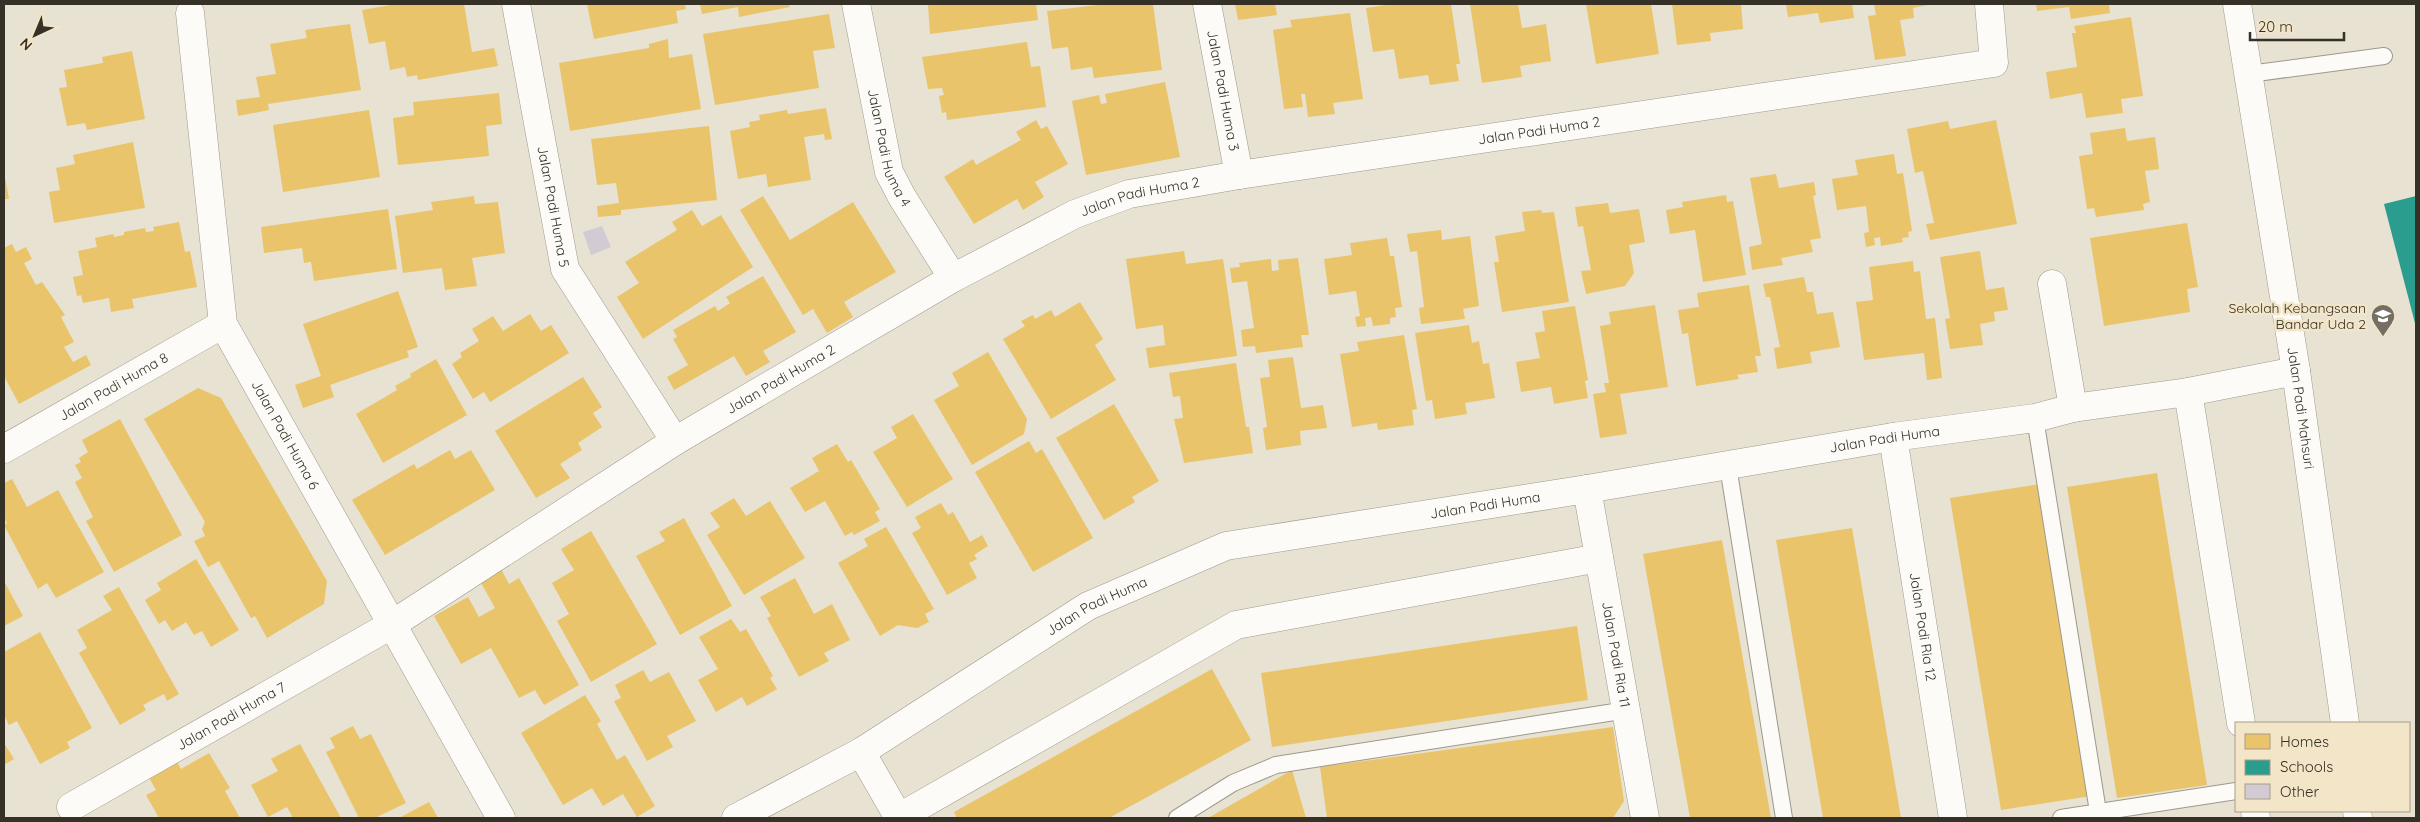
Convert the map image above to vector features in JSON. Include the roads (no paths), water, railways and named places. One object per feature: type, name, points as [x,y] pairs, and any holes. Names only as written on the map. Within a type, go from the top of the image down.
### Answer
[{"type":"street","name":"Jalan Padi Huma 5","points":[[516,4],[565,269],[675,441]]},
{"type":"street","name":"Jalan Padi Huma 4","points":[[856,4],[889,172],[902,197],[953,278]]},
{"type":"street","name":"Jalan Padi Huma 3","points":[[1207,4],[1239,176]]},
{"type":"street","name":"Jalan Padi Huma 2","points":[[391,625],[675,441],[953,278],[1075,214],[1129,194],[1994,63],[1989,4]]},
{"type":"street","name":"Jalan Padi Mahsuri","points":[[2237,4],[2296,372],[2345,722]]},
{"type":"street","name":"Jalan Padi Huma 6","points":[[190,13],[223,324],[501,818]]},
{"type":"street","points":[[2052,284],[2073,408]]},
{"type":"street","name":"Jalan Padi Huma 8","points":[[4,449],[223,324]]},
{"type":"street","name":"Jalan Padi Huma","points":[[736,818],[861,752],[1088,606],[1226,546],[1728,466],[1893,437],[2035,418],[2073,408],[2188,392],[2296,372]]},
{"type":"street","points":[[2188,392],[2241,722]]},
{"type":"street","name":"Jalan Padi Ria 12","points":[[1893,437],[1953,818]]},
{"type":"street","name":"Jalan Padi Ria 11","points":[[1587,489],[1645,818]]},
{"type":"street","points":[[861,752],[899,818],[1180,655],[1236,625],[1599,558]]},
{"type":"street","name":"Jalan Padi Huma 7","points":[[71,806],[391,625]]},
{"type":"lane","points":[[2248,74],[2384,56]]},
{"type":"lane","points":[[2035,418],[2098,815]]},
{"type":"lane","points":[[1728,466],[1784,818]]},
{"type":"lane","points":[[1177,818],[1233,783],[1276,765],[1626,710]]},
{"type":"lane","points":[[2061,818],[2098,815],[2235,791]]},
{"type":"place","name":"Sekolah Kebangsaan Bandar Uda 2","points":[[2383,337]]}]
